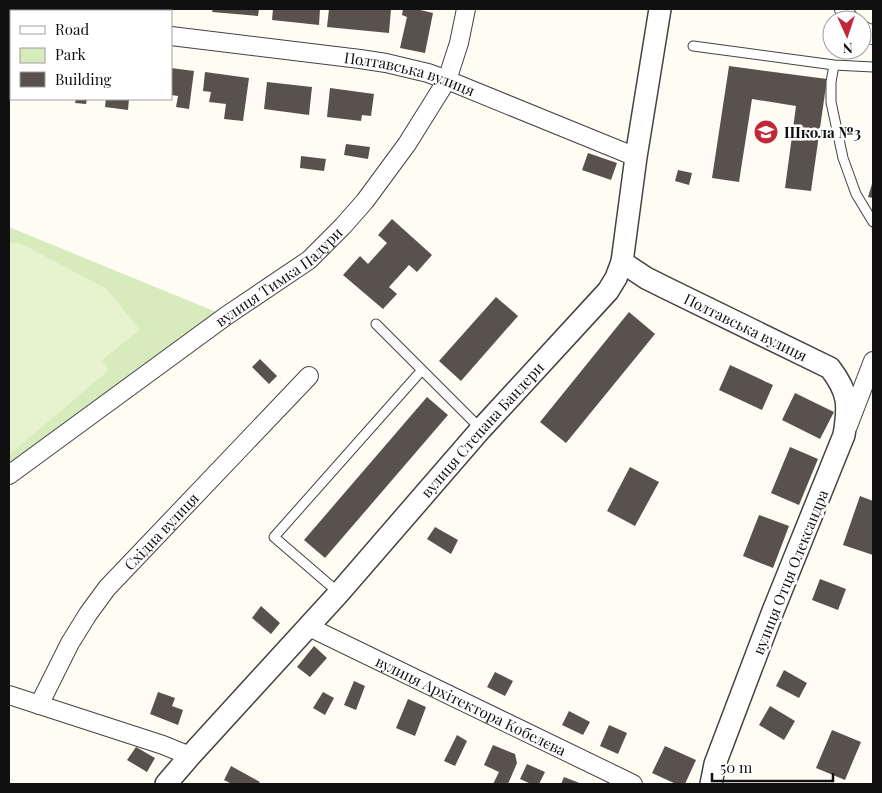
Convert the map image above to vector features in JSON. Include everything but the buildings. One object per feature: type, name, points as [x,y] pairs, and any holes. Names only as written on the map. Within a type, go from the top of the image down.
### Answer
[{"type":"street","name":"вулиця Тимка Падури","points":[[9,475],[226,316],[309,260],[343,226],[365,201],[407,144],[447,80],[459,43],[466,9]]},
{"type":"street","name":"вулиця Степана Бандери","points":[[166,784],[309,627],[481,429],[604,296],[616,278],[622,262],[636,158],[660,9]]},
{"type":"street","name":"Полтавська вулиця","points":[[172,36],[360,59],[386,63],[428,74],[447,80],[636,158]]},
{"type":"street","name":"Полтавська вулиця","points":[[622,262],[646,278],[869,386]]},
{"type":"street","name":"вулиця Отця Олександра","points":[[711,784],[715,764],[773,611],[844,435],[869,386],[873,361]]},
{"type":"street","points":[[830,368],[841,384],[847,402],[848,413],[844,435]]},
{"type":"street","name":"Східна вулиця","points":[[39,705],[70,643],[107,588],[309,376]]},
{"type":"street","name":"вулиця Архітектора Кобелєва","points":[[309,627],[633,784]]},
{"type":"street","points":[[9,695],[163,745],[190,756]]},
{"type":"lane","points":[[693,46],[834,65],[873,67]]},
{"type":"lane","points":[[834,65],[831,82],[831,102],[843,158],[856,194],[873,222]]},
{"type":"lane","points":[[376,324],[481,429]]},
{"type":"lane","points":[[339,593],[274,537],[422,370]]},
{"type":"green space","points":[[9,227],[226,316],[9,475]]},
{"type":"green space","points":[[9,242],[22,244],[107,289],[140,330],[102,360],[109,370],[9,455]]},
{"type":"place","name":"Школа №3","points":[[766,132]]}]
